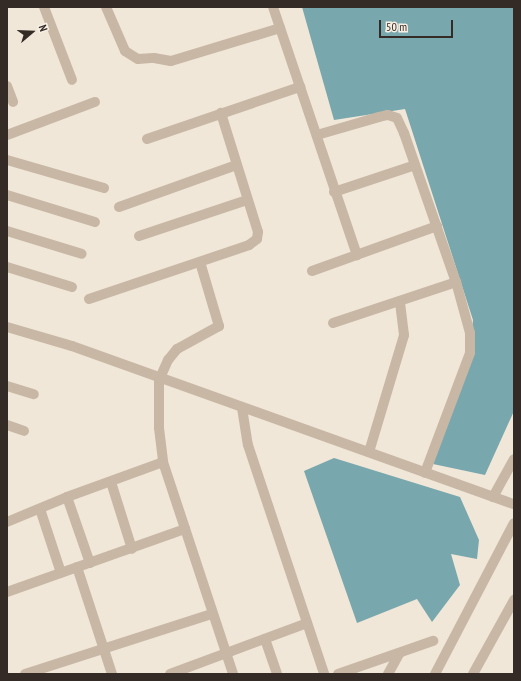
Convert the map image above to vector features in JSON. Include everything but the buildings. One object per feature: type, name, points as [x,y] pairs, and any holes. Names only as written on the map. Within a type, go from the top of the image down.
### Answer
[{"type":"street","points":[[44,7],[72,80]]},
{"type":"street","points":[[106,7],[124,51],[138,60],[154,58],[171,62],[280,28]]},
{"type":"street","points":[[273,7],[317,134],[334,192],[357,255]]},
{"type":"street","points":[[7,86],[13,102]]},
{"type":"street","points":[[147,139],[300,87]]},
{"type":"street","points":[[7,135],[95,102]]},
{"type":"street","points":[[90,299],[249,245],[258,239],[258,232],[221,113]]},
{"type":"street","points":[[317,134],[379,117],[393,116],[404,133],[456,282],[470,333],[470,354],[425,472]]},
{"type":"street","points":[[7,160],[104,188]]},
{"type":"street","points":[[119,207],[236,165]]},
{"type":"street","points":[[334,192],[415,165]]},
{"type":"street","points":[[7,196],[95,222]]},
{"type":"street","points":[[139,236],[247,200]]},
{"type":"street","points":[[312,270],[437,226]]},
{"type":"street","points":[[7,231],[82,254]]},
{"type":"street","points":[[200,262],[219,326],[176,349],[168,360],[160,380],[159,428],[164,462],[212,614],[233,674]]},
{"type":"street","points":[[7,267],[72,287]]},
{"type":"street","points":[[333,323],[400,302],[456,282]]},
{"type":"street","points":[[369,452],[404,335],[400,302]]},
{"type":"street","points":[[7,327],[72,346],[160,380],[514,504]]},
{"type":"street","points":[[7,386],[34,394]]},
{"type":"street","points":[[242,408],[248,445],[324,674]]},
{"type":"street","points":[[7,425],[24,431]]},
{"type":"street","points":[[493,497],[514,459]]},
{"type":"street","points":[[10,522],[67,497],[164,462]]},
{"type":"street","points":[[111,482],[132,549]]},
{"type":"street","points":[[67,497],[90,563]]},
{"type":"street","points":[[40,509],[61,573]]},
{"type":"street","points":[[435,674],[514,523]]},
{"type":"street","points":[[7,592],[185,529]]},
{"type":"street","points":[[77,567],[112,674]]},
{"type":"street","points":[[473,674],[514,600]]},
{"type":"street","points":[[25,674],[212,614]]},
{"type":"street","points":[[170,674],[197,669],[226,654],[307,623]]},
{"type":"street","points":[[265,639],[277,674]]},
{"type":"street","points":[[338,674],[433,641]]},
{"type":"street","points":[[388,674],[399,654]]},
{"type":"water","points":[[302,7],[514,7],[514,411],[485,475],[433,464],[468,369],[473,320],[405,109],[334,120]]},
{"type":"water","points":[[334,458],[460,497],[479,540],[477,559],[451,554],[460,585],[432,622],[417,599],[357,623],[304,471]]}]
